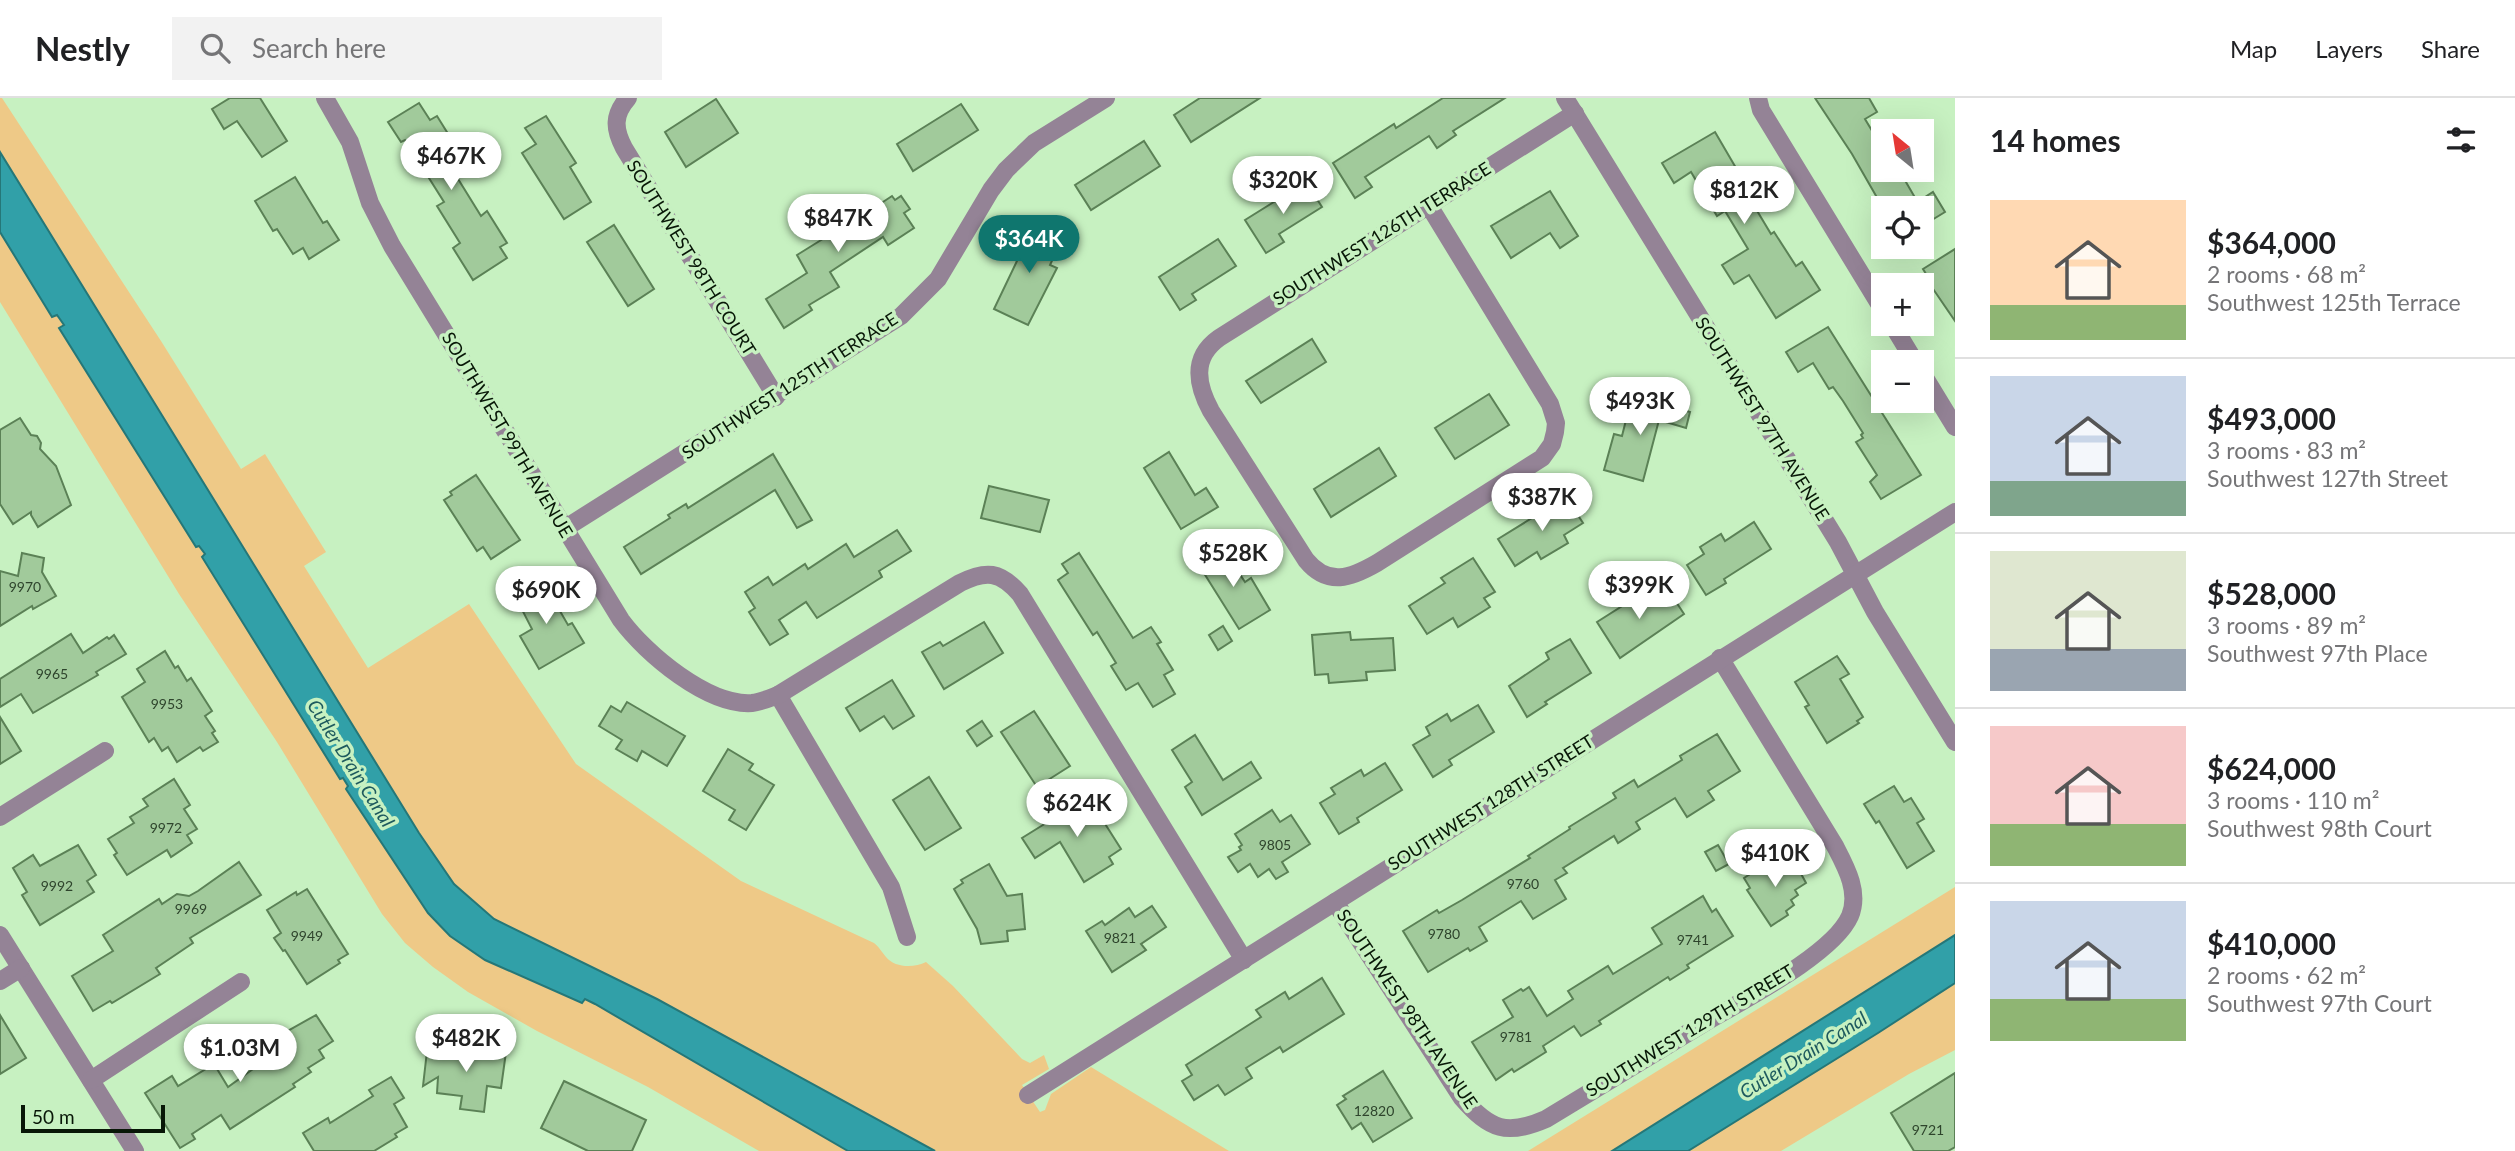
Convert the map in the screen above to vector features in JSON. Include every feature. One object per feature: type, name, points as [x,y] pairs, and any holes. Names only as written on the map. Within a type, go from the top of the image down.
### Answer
[{"type":"street","name":"SOUTHWEST 99TH AVENUE","points":[[325,98],[350,142],[382,230],[621,621],[657,660],[696,685],[736,701],[752,703],[778,695]]},
{"type":"street","name":"SOUTHWEST 98TH COURT","points":[[628,98],[616,116],[617,132],[639,176],[776,397]]},
{"type":"street","name":"SOUTHWEST 125TH TERRACE","points":[[564,529],[885,329],[910,309],[938,279],[990,190],[1006,170],[1034,143],[1106,98]]},
{"type":"street","points":[[1760,104],[1871,290]]},
{"type":"street","name":"SOUTHWEST 126TH TERRACE","points":[[1428,204],[1545,395],[1556,423],[1554,438],[1548,451],[1518,474],[1365,570],[1340,577],[1327,577],[1306,560],[1211,411],[1199,382],[1199,364],[1212,343],[1428,204],[1570,106]]},
{"type":"street","name":"SOUTHWEST 97TH AVENUE","points":[[1570,106],[1831,530],[1875,612],[1955,741]]},
{"type":"street","points":[[1934,393],[1955,427]]},
{"type":"street","name":"SOUTHWEST 128TH STREET","points":[[1028,1095],[1955,512]]},
{"type":"street","points":[[907,937],[891,887],[778,695],[960,583],[982,574],[998,576],[1020,594],[1244,960]]},
{"type":"street","name":"SOUTHWEST 129TH STREET","points":[[1517,1129],[1546,1119],[1797,966],[1833,940],[1850,915],[1853,889],[1841,857],[1720,658]]},
{"type":"street","points":[[0,817],[105,751]]},
{"type":"street","name":"SOUTHWEST 98TH AVENUE","points":[[1335,902],[1462,1098],[1494,1126],[1517,1129]]},
{"type":"street","points":[[0,935],[135,1151]]},
{"type":"street","points":[[0,981],[21,968]]},
{"type":"street","points":[[91,1080],[241,982]]},
{"type":"shaded area","points":[[0,98],[161,341],[241,469],[265,454],[326,552],[304,566],[368,668],[469,604],[576,764],[741,881],[874,943],[894,963],[910,966],[926,962],[953,986],[1022,1059],[1030,1063],[1044,1055],[1049,1069],[1022,1085],[1040,1112],[1045,1110],[1051,1094],[1091,1067],[1229,1151],[935,1151],[657,999],[494,919],[454,884],[419,833],[0,153]]},
{"type":"shaded area","points":[[0,232],[52,316],[57,314],[64,326],[60,329],[196,547],[199,545],[205,555],[202,557],[340,779],[343,778],[348,787],[346,789],[428,913],[450,936],[485,960],[582,1003],[584,999],[595,1004],[848,1151],[759,1151],[648,1087],[537,1031],[468,992],[405,943],[382,914],[277,742],[179,594],[0,302]]},
{"type":"shaded area","points":[[1955,887],[1955,935],[1612,1151],[1528,1151]]},
{"type":"shaded area","points":[[1955,983],[1955,1050],[1909,1074],[1781,1151],[1688,1151],[1878,1033]]},
{"type":"water","name":"Cutler Drain Canal","points":[[0,152],[419,833],[454,884],[494,919],[657,999],[935,1151],[848,1151],[595,1004],[585,999],[582,1003],[485,960],[450,936],[428,913],[346,789],[348,786],[343,778],[340,779],[202,557],[205,554],[199,546],[196,547],[59,328],[64,325],[57,315],[52,317],[0,232]]},
{"type":"water","name":"Cutler Drain Canal","points":[[1955,935],[1955,983],[1878,1033],[1688,1151],[1612,1151]]},
{"type":"building","points":[[230,98],[260,98],[287,141],[262,157],[237,121],[224,129],[212,109]]},
{"type":"building","points":[[1200,98],[1260,98],[1191,142],[1174,115]]},
{"type":"building","points":[[1443,98],[1505,98],[1453,131],[1456,135],[1437,148],[1429,136],[1365,177],[1372,187],[1355,198],[1333,163],[1394,124],[1396,128]]},
{"type":"building","points":[[1815,98],[1869,98],[1877,112],[1865,119],[1871,129],[1871,182],[1906,182],[1914,196],[1876,196]]},
{"type":"building","points":[[716,99],[738,133],[686,167],[665,132]]},
{"type":"building","points":[[419,103],[430,120],[437,116],[450,137],[443,141],[461,170],[455,174],[481,216],[487,211],[507,243],[500,247],[507,258],[473,280],[453,248],[460,243],[437,206],[444,202],[405,140],[401,142],[388,122]]},
{"type":"building","points":[[961,104],[978,130],[913,171],[897,144]]},
{"type":"building","points":[[546,116],[576,163],[570,167],[591,202],[564,219],[522,153],[536,144],[525,128]]},
{"type":"building","points":[[1715,132],[1771,234],[1774,232],[1796,266],[1802,262],[1820,290],[1776,318],[1749,275],[1734,284],[1722,265],[1748,249],[1725,211],[1717,216],[1691,172],[1674,183],[1662,163]]},
{"type":"building","points":[[1144,141],[1160,166],[1091,210],[1075,185]]},
{"type":"building","points":[[295,177],[323,223],[327,221],[339,240],[309,259],[303,248],[293,254],[277,229],[273,231],[255,201]]},
{"type":"building","points":[[1306,182],[1322,207],[1279,234],[1284,242],[1266,253],[1245,220]]},
{"type":"building","points":[[1550,191],[1578,236],[1560,248],[1550,233],[1511,258],[1491,226]]},
{"type":"building","points":[[1933,192],[1945,212],[1934,219],[1934,196],[1927,196]]},
{"type":"building","points":[[892,196],[895,200],[901,196],[910,209],[904,213],[914,228],[888,245],[883,237],[830,272],[839,287],[809,305],[812,310],[784,328],[766,299],[807,273],[797,255],[834,232],[820,210],[836,200],[851,223]]},
{"type":"building","points":[[1037,224],[1057,234],[1050,249],[1056,252],[1050,265],[1057,268],[1028,325],[994,309],[1017,261],[1012,258],[1027,228],[1034,231]]},
{"type":"building","points":[[614,225],[654,289],[628,306],[587,242]]},
{"type":"building","points":[[1218,239],[1236,266],[1192,294],[1196,300],[1180,310],[1159,277]]},
{"type":"building","points":[[1955,249],[1955,321],[1934,290],[1934,273],[1925,273],[1923,269]]},
{"type":"building","points":[[1828,327],[1871,395],[1871,413],[1882,413],[1921,475],[1881,499],[1870,482],[1877,475],[1856,442],[1863,438],[1863,433],[1843,401],[1833,387],[1829,389],[1813,363],[1798,372],[1786,352]]},
{"type":"building","points":[[1312,339],[1326,362],[1261,403],[1246,381]]},
{"type":"building","points":[[1489,394],[1509,425],[1455,459],[1435,428]]},
{"type":"building","points":[[1632,396],[1690,412],[1686,428],[1659,420],[1643,481],[1604,470],[1614,434],[1622,436]]},
{"type":"building","points":[[20,418],[31,435],[37,436],[41,443],[40,449],[56,466],[71,505],[38,527],[31,512],[13,524],[0,504],[0,430]]},
{"type":"building","points":[[1379,448],[1396,476],[1331,517],[1314,489]]},
{"type":"building","points":[[1169,452],[1195,495],[1206,488],[1218,507],[1181,529],[1144,468]]},
{"type":"building","points":[[773,454],[812,520],[797,528],[775,490],[641,574],[624,547],[670,518],[668,515],[686,504],[688,508]]},
{"type":"building","points":[[476,475],[520,540],[491,559],[483,547],[477,551],[444,500],[452,495],[450,492]]},
{"type":"building","points":[[989,486],[1049,500],[1040,532],[981,518]]},
{"type":"building","points":[[1566,497],[1583,523],[1564,535],[1568,543],[1541,559],[1537,552],[1515,566],[1498,539]]},
{"type":"building","points":[[1754,522],[1771,549],[1724,579],[1726,583],[1706,595],[1687,565],[1704,554],[1700,547],[1721,534],[1725,541]]},
{"type":"building","points":[[897,530],[911,551],[879,571],[882,577],[817,618],[806,602],[779,620],[788,634],[770,645],[749,612],[755,608],[745,592],[768,577],[773,585],[805,564],[808,569],[846,544],[854,557]]},
{"type":"building","points":[[1222,547],[1245,582],[1251,578],[1270,610],[1239,629],[1197,562]]},
{"type":"building","points":[[22,553],[44,558],[42,572],[56,596],[33,609],[32,606],[0,626],[0,571],[18,576]]},
{"type":"building","points":[[1079,553],[1133,638],[1151,627],[1161,642],[1157,644],[1173,670],[1164,675],[1175,694],[1153,707],[1138,683],[1126,690],[1111,666],[1116,663],[1097,632],[1093,635],[1058,580],[1068,573],[1062,564]]},
{"type":"building","points":[[1473,558],[1495,592],[1484,598],[1490,607],[1458,627],[1453,618],[1427,634],[1409,606],[1445,583],[1441,578]]},
{"type":"building","points":[[541,578],[568,625],[572,623],[584,643],[539,669],[520,636],[532,629],[514,594]]},
{"type":"building","points":[[1667,588],[1684,614],[1620,658],[1597,622],[1635,598],[1639,605]]},
{"type":"building","points":[[984,622],[1003,653],[944,689],[922,652],[940,642],[943,646]]},
{"type":"building","points":[[1223,626],[1232,641],[1218,650],[1209,635]]},
{"type":"building","points":[[1350,632],[1351,640],[1393,638],[1395,670],[1366,672],[1367,680],[1329,683],[1328,674],[1315,675],[1312,635]]},
{"type":"building","points":[[71,634],[83,653],[114,635],[126,654],[96,672],[98,675],[33,713],[21,694],[0,707],[0,679]]},
{"type":"building","points":[[1570,639],[1591,673],[1545,702],[1547,704],[1527,717],[1509,686],[1549,659],[1546,653]]},
{"type":"building","points":[[165,651],[187,681],[191,678],[212,711],[205,716],[215,731],[212,733],[218,742],[203,751],[200,747],[177,762],[168,747],[162,751],[154,738],[149,742],[122,697],[145,682],[137,669]]},
{"type":"building","points":[[1837,656],[1849,674],[1840,679],[1863,717],[1857,721],[1859,723],[1827,743],[1805,707],[1809,705],[1795,682]]},
{"type":"building","points":[[892,680],[914,716],[893,729],[884,716],[860,731],[846,708]]},
{"type":"building","points":[[627,702],[685,736],[667,766],[642,751],[637,761],[616,749],[622,740],[599,726],[611,706],[621,712]]},
{"type":"building","points":[[1478,705],[1494,732],[1449,760],[1452,765],[1433,777],[1413,745],[1430,735],[1426,727],[1447,714],[1451,721]]},
{"type":"building","points":[[1034,711],[1070,766],[1037,787],[1001,732]]},
{"type":"building","points":[[0,717],[21,751],[0,764]]},
{"type":"building","points":[[982,721],[992,736],[977,746],[967,731]]},
{"type":"building","points":[[1717,734],[1740,771],[1708,791],[1714,800],[1687,817],[1675,798],[1636,822],[1640,829],[1618,843],[1614,836],[1563,868],[1567,873],[1555,880],[1566,899],[1533,919],[1521,901],[1479,927],[1487,941],[1470,951],[1468,948],[1428,972],[1403,931],[1437,910],[1439,913],[1462,900],[1530,858],[1528,856],[1570,829],[1569,827],[1616,798],[1613,793],[1634,780],[1638,787],[1682,760],[1680,756]]},
{"type":"building","points":[[1195,735],[1223,780],[1251,762],[1261,778],[1202,815],[1185,787],[1192,782],[1172,750]]},
{"type":"building","points":[[728,749],[753,764],[749,770],[774,785],[746,830],[729,820],[735,810],[703,791]]},
{"type":"building","points":[[1385,763],[1402,790],[1357,818],[1359,822],[1339,834],[1320,803],[1335,794],[1331,788],[1361,770],[1364,776]]},
{"type":"building","points":[[929,777],[961,828],[925,850],[893,800]]},
{"type":"building","points":[[174,779],[190,805],[184,809],[197,829],[187,835],[192,843],[171,857],[167,850],[127,875],[114,855],[117,853],[108,839],[134,823],[130,817],[148,806],[143,799]]},
{"type":"building","points":[[1894,786],[1904,802],[1911,798],[1924,819],[1917,823],[1934,851],[1907,868],[1879,821],[1876,823],[1864,804]]},
{"type":"building","points":[[1088,797],[1121,849],[1109,857],[1113,864],[1084,882],[1060,842],[1035,858],[1022,838]]},
{"type":"building","points":[[1272,810],[1280,822],[1291,815],[1310,844],[1282,862],[1288,872],[1276,879],[1269,869],[1258,877],[1250,864],[1238,872],[1228,857],[1241,850],[1239,847],[1242,845],[1235,834]]},
{"type":"building","points":[[78,845],[96,875],[87,881],[94,892],[40,925],[22,895],[27,892],[13,868],[33,855],[40,866]]},
{"type":"building","points":[[1718,845],[1729,864],[1716,871],[1705,852]]},
{"type":"building","points":[[1792,857],[1806,883],[1795,890],[1798,895],[1791,900],[1794,905],[1786,911],[1788,915],[1771,926],[1747,890],[1750,888],[1744,878],[1764,865],[1767,870]]},
{"type":"building","points":[[239,862],[261,895],[190,938],[193,943],[156,968],[160,974],[112,1003],[110,1001],[93,1011],[72,976],[113,951],[103,935],[159,899],[162,904],[177,894],[189,896]]},
{"type":"building","points":[[989,864],[1007,896],[1022,894],[1025,929],[1007,931],[1008,941],[981,944],[977,929],[954,889],[963,883],[961,880]]},
{"type":"building","points":[[307,889],[348,954],[338,960],[340,963],[307,984],[274,938],[281,933],[267,910],[296,892],[297,895]]},
{"type":"building","points":[[1703,896],[1712,912],[1716,909],[1733,936],[1687,965],[1689,968],[1670,980],[1668,977],[1599,1021],[1601,1024],[1581,1036],[1574,1026],[1543,1046],[1546,1052],[1496,1080],[1472,1042],[1513,1017],[1503,1000],[1529,987],[1547,1016],[1573,999],[1568,991],[1608,966],[1613,974],[1662,944],[1652,928]]},
{"type":"building","points":[[1152,906],[1166,927],[1141,944],[1146,950],[1112,972],[1086,931],[1102,921],[1105,925],[1129,908],[1135,917]]},
{"type":"building","points":[[1322,978],[1344,1014],[1283,1052],[1280,1047],[1246,1068],[1252,1078],[1225,1095],[1218,1085],[1194,1100],[1182,1081],[1192,1075],[1186,1065],[1261,1017],[1256,1010],[1285,992],[1289,999]]},
{"type":"building","points":[[0,1015],[26,1058],[0,1074]]},
{"type":"building","points":[[316,1015],[333,1041],[319,1050],[324,1058],[308,1068],[311,1072],[293,1084],[295,1087],[230,1129],[221,1115],[192,1134],[195,1139],[180,1148],[145,1093],[172,1076],[178,1086],[214,1064],[228,1087],[253,1069],[245,1055]]},
{"type":"building","points":[[457,1046],[506,1052],[501,1088],[487,1086],[484,1112],[460,1109],[462,1096],[437,1093],[438,1077],[423,1086],[427,1051],[456,1054]]},
{"type":"building","points":[[1383,1071],[1412,1118],[1373,1142],[1361,1123],[1352,1129],[1337,1105],[1346,1099],[1343,1096]]},
{"type":"building","points":[[1955,1073],[1955,1147],[1948,1151],[1914,1151],[1891,1113]]},
{"type":"building","points":[[391,1077],[404,1098],[394,1104],[407,1127],[395,1134],[397,1137],[374,1151],[314,1151],[303,1133],[328,1118],[330,1123],[373,1096],[369,1090]]},
{"type":"building","points":[[564,1081],[646,1120],[632,1151],[588,1151],[541,1128]]}]
